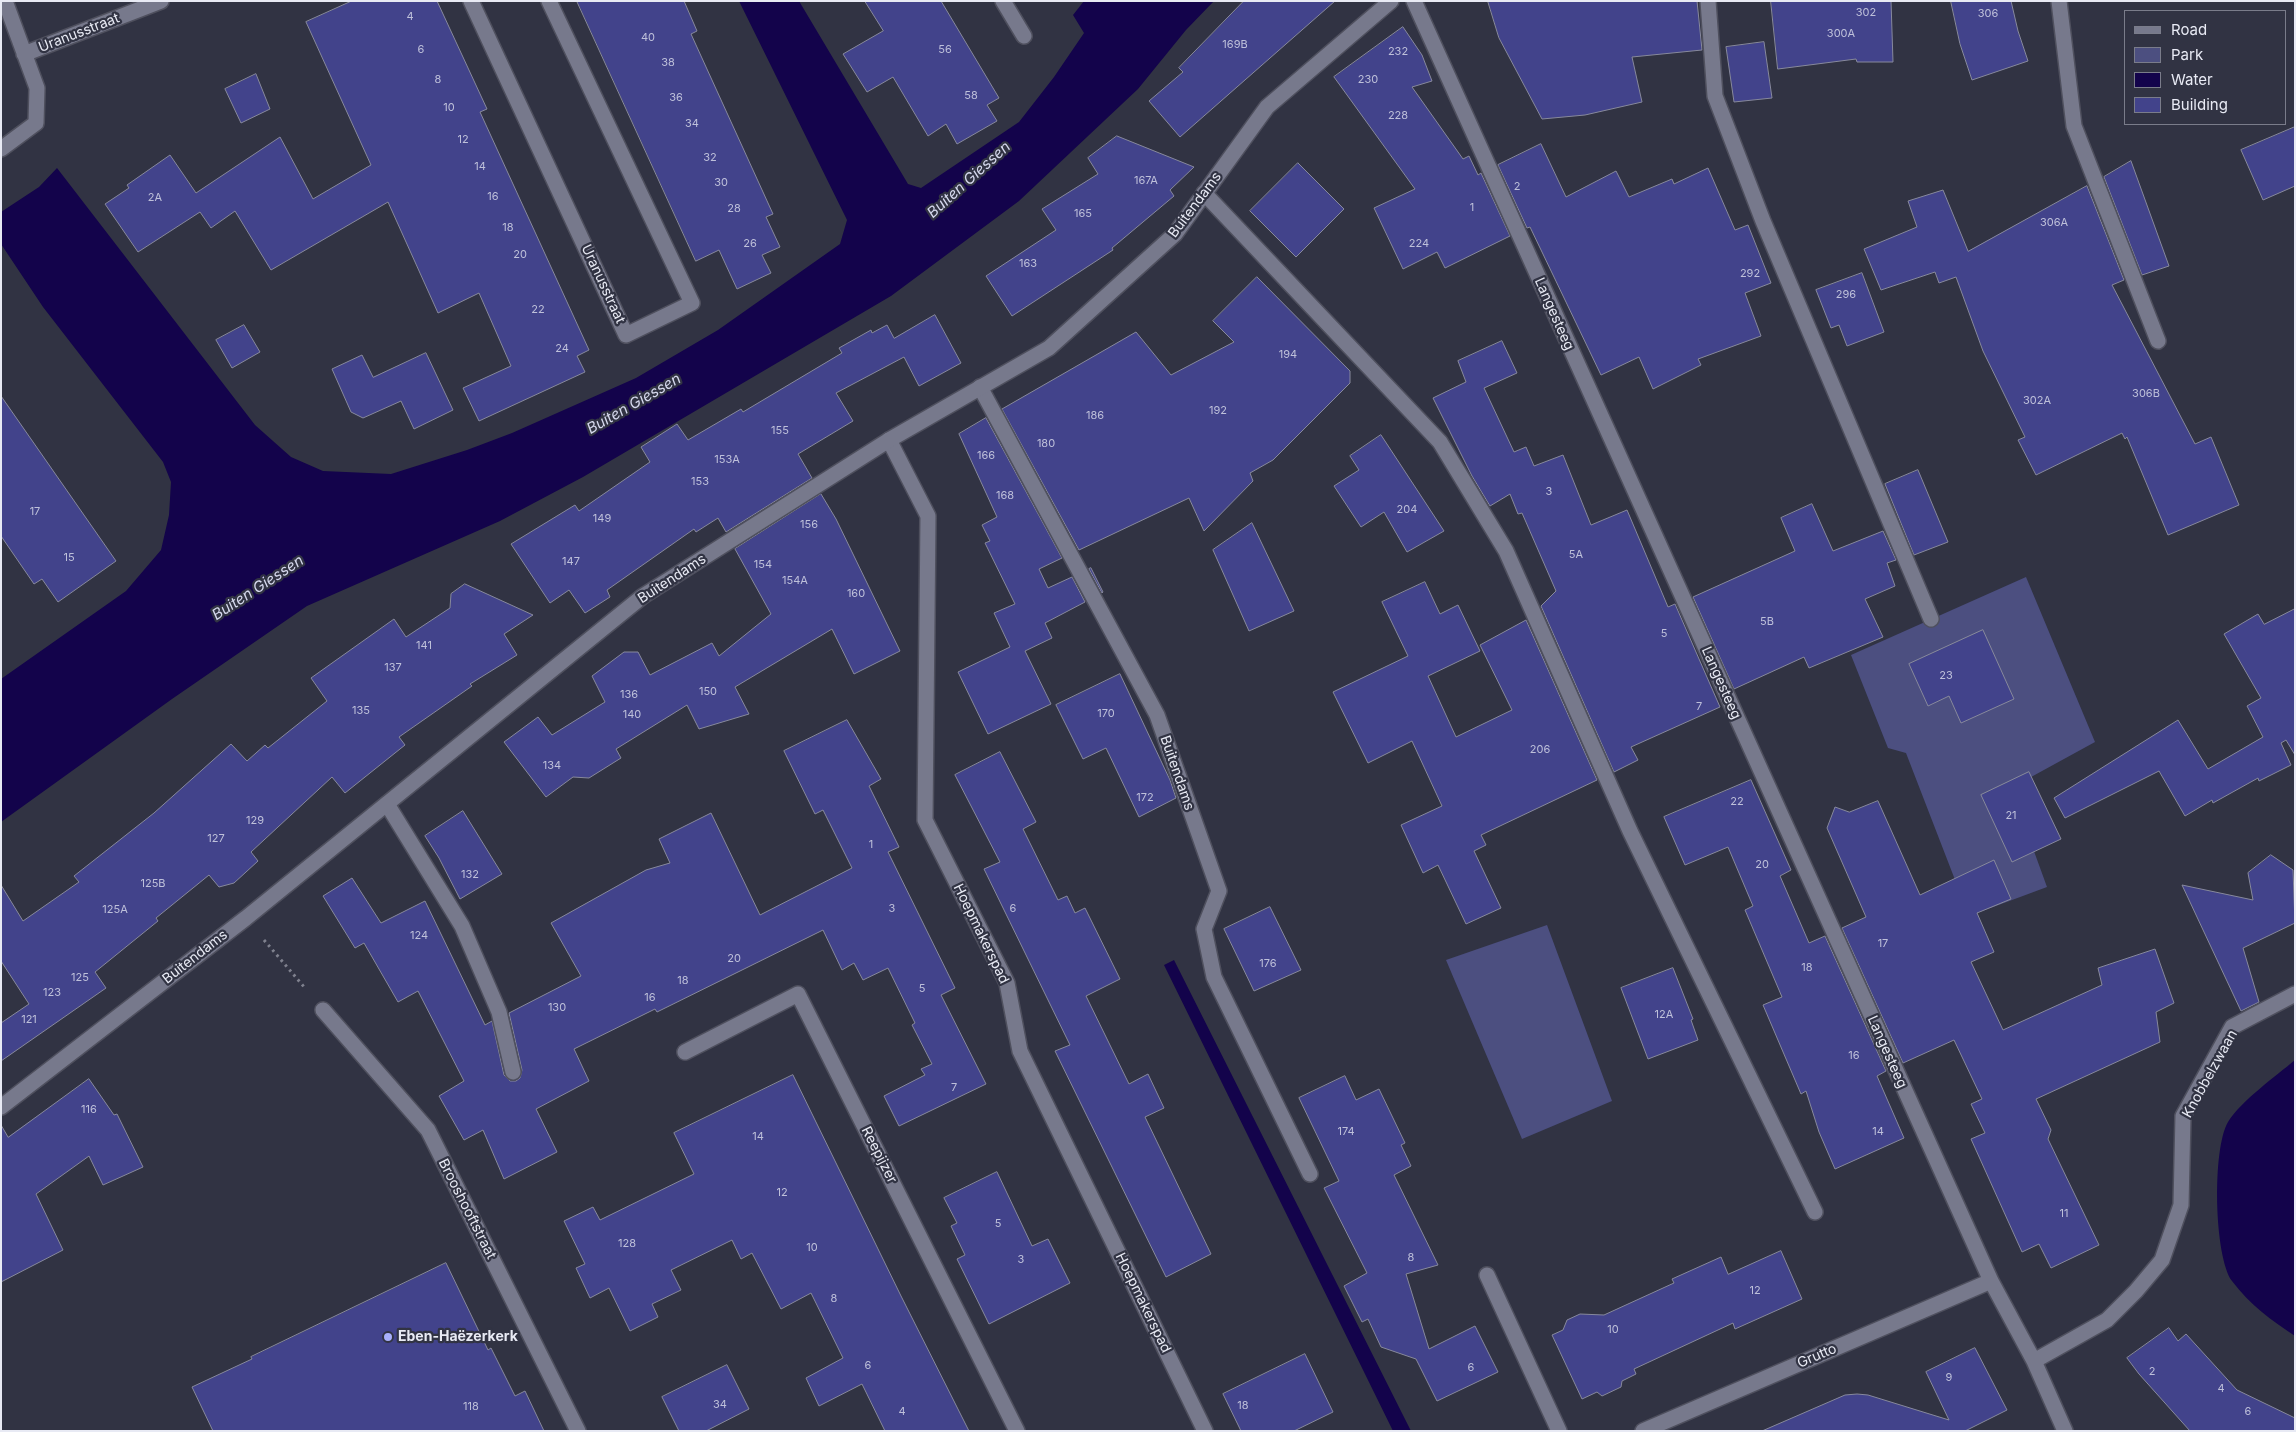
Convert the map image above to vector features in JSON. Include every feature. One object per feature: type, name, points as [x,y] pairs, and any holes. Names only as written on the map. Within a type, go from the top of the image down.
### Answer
[{"type":"street","points":[[1,149],[36,123],[37,88],[5,1]]},
{"type":"street","name":"Uranusstraat","points":[[24,54],[162,1]]},
{"type":"street","name":"Uranusstraat","points":[[471,1],[626,335],[692,303],[549,1]]},
{"type":"street","points":[[1003,1],[1024,36]]},
{"type":"street","name":"Buitendams","points":[[1,1107],[246,918],[643,596],[889,440],[1049,348],[1175,234],[1267,107],[1391,1]]},
{"type":"street","name":"Langesteeg","points":[[1414,1],[1990,1281],[2034,1361]]},
{"type":"street","points":[[1708,1],[1715,96],[1767,230],[1931,619]]},
{"type":"street","points":[[2059,1],[2074,126],[2158,341]]},
{"type":"street","points":[[1204,194],[1440,442],[1506,551],[1630,831],[1815,1212]]},
{"type":"street","name":"Buitendams","points":[[980,387],[1157,715],[1219,890],[1204,928],[1214,977],[1310,1174]]},
{"type":"street","name":"Hoepmakerspad","points":[[889,440],[928,516],[925,820],[1007,983],[1020,1051],[1205,1431]]},
{"type":"street","points":[[387,804],[462,926],[499,1012],[513,1072]]},
{"type":"street","name":"Reepijzer","points":[[685,1052],[798,994],[1017,1431]]},
{"type":"street","name":"Knobbelzwaan","points":[[2034,1361],[2107,1320],[2136,1291],[2162,1260],[2181,1205],[2183,1116],[2232,1028],[2295,994]]},
{"type":"street","name":"Brooshooftstraat","points":[[323,1010],[428,1130],[578,1431]]},
{"type":"street","points":[[1487,1275],[1559,1431]]},
{"type":"street","name":"Grutto","points":[[1643,1431],[1990,1281]]},
{"type":"street","points":[[2034,1361],[2065,1431]]},
{"type":"path","points":[[246,918],[323,1010]]},
{"type":"green space","points":[[2026,577],[2095,742],[2011,788],[2047,887],[1969,916],[1906,753],[1888,748],[1851,655]]},
{"type":"green space","points":[[1547,925],[1612,1101],[1522,1139],[1446,960]]},
{"type":"water","name":"Buiten Giessen","points":[[739,1],[799,1],[908,184],[921,188],[1019,122],[1054,77],[1084,33],[1073,15],[1084,1],[1214,1],[1186,30],[1138,89],[1019,201],[891,296],[583,477],[500,521],[307,606],[172,699],[1,822],[1,679],[126,591],[161,550],[169,515],[171,482],[163,462],[43,307],[1,244],[1,212],[39,187],[57,168],[255,425],[291,457],[323,471],[391,474],[467,450],[512,433],[636,378],[718,330],[840,244],[847,220]]},
{"type":"water","points":[[1174,960],[1411,1431],[1393,1431],[1164,965]]},
{"type":"water","points":[[2295,1060],[2295,1336],[2261,1312],[2232,1281],[2226,1268],[2222,1249],[2217,1202],[2217,1178],[2219,1155],[2228,1122],[2250,1097]]},
{"type":"building","points":[[352,1],[437,1],[487,109],[480,112],[589,350],[577,356],[585,372],[479,421],[463,388],[511,366],[479,293],[438,313],[388,202],[271,270],[235,211],[211,228],[200,212],[138,252],[105,204],[129,188],[127,185],[170,155],[196,193],[280,137],[313,199],[371,165],[306,22]]},
{"type":"building","points":[[577,1],[684,1],[697,31],[691,34],[773,214],[766,217],[780,247],[762,255],[771,273],[737,289],[719,250],[696,261]]},
{"type":"building","points":[[865,1],[941,1],[999,98],[987,105],[997,121],[957,144],[946,124],[928,136],[893,77],[867,92],[843,54],[883,31]]},
{"type":"building","points":[[1244,1],[1335,1],[1180,137],[1149,101],[1183,72],[1179,68]]},
{"type":"building","points":[[1488,1],[1697,1],[1702,50],[1632,57],[1642,102],[1585,115],[1542,119],[1499,38]]},
{"type":"building","points":[[1771,1],[1891,1],[1893,62],[1857,62],[1856,59],[1778,69]]},
{"type":"building","points":[[1951,1],[2011,1],[2028,61],[1972,80],[1960,44]]},
{"type":"building","points":[[1403,27],[1422,55],[1432,81],[1412,87],[1463,159],[1469,156],[1478,175],[1481,173],[1510,236],[1445,268],[1437,252],[1403,269],[1374,208],[1415,189],[1334,77]]},
{"type":"building","points":[[1764,42],[1772,98],[1734,102],[1726,47]]},
{"type":"building","points":[[256,74],[270,109],[241,123],[225,89]]},
{"type":"building","points":[[2295,127],[2295,186],[2263,200],[2241,150]]},
{"type":"building","points":[[1117,136],[1194,167],[1170,190],[1174,196],[1112,248],[1113,250],[1012,316],[986,276],[1056,230],[1042,209],[1098,174],[1088,158]]},
{"type":"building","points":[[1541,144],[1566,197],[1616,171],[1629,197],[1672,179],[1674,184],[1708,168],[1735,230],[1748,225],[1771,283],[1745,293],[1761,336],[1698,359],[1701,365],[1653,389],[1639,357],[1601,375],[1530,227],[1527,228],[1498,165]]},
{"type":"building","points":[[2131,161],[2169,266],[2142,275],[2104,177]]},
{"type":"building","points":[[1298,163],[1344,209],[1296,257],[1250,211]]},
{"type":"building","points":[[2087,186],[2124,280],[2112,285],[2195,444],[2211,437],[2239,505],[2168,535],[2127,437],[2125,439],[2122,433],[2036,475],[2018,440],[2025,437],[1983,351],[1956,277],[1939,283],[1935,272],[1881,290],[1864,249],[1917,227],[1908,201],[1943,190],[1968,251]]},
{"type":"building","points":[[1862,273],[1884,332],[1847,346],[1839,325],[1831,328],[1816,290]]},
{"type":"building","points":[[1257,277],[1350,371],[1350,383],[1273,460],[1250,473],[1253,481],[1204,531],[1189,498],[1079,550],[1002,409],[1136,332],[1171,375],[1234,342],[1213,321]]},
{"type":"building","points":[[935,315],[961,363],[919,386],[904,357],[836,393],[853,421],[798,454],[812,478],[726,532],[718,518],[696,532],[694,529],[607,590],[610,597],[585,613],[569,590],[550,603],[511,544],[575,505],[579,511],[650,462],[641,447],[677,424],[688,440],[741,409],[743,412],[842,353],[839,348],[871,330],[872,333],[887,325],[894,338]]},
{"type":"building","points":[[244,325],[260,352],[232,368],[216,340]]},
{"type":"building","points":[[1502,341],[1517,373],[1484,388],[1514,452],[1526,447],[1534,466],[1563,455],[1591,525],[1627,510],[1668,607],[1675,604],[1720,707],[1631,747],[1638,760],[1614,772],[1541,606],[1556,591],[1522,513],[1518,514],[1510,494],[1490,506],[1472,476],[1433,398],[1466,382],[1458,361]]},
{"type":"building","points":[[426,353],[453,410],[414,429],[401,401],[363,418],[351,412],[332,369],[362,355],[373,377]]},
{"type":"building","points":[[1,396],[116,561],[58,602],[42,579],[34,584],[1,536]]},
{"type":"building","points":[[986,418],[1062,558],[1039,569],[1048,588],[1072,577],[1085,602],[1045,623],[1052,638],[1025,651],[1051,704],[988,734],[958,672],[1010,647],[994,613],[1015,604],[985,543],[990,541],[982,525],[997,517],[959,434]]},
{"type":"building","points":[[1381,435],[1444,531],[1407,552],[1384,512],[1361,527],[1334,486],[1359,470],[1350,456]]},
{"type":"building","points":[[1918,470],[1948,542],[1914,555],[1885,484]]},
{"type":"building","points":[[821,494],[836,519],[900,651],[854,674],[832,629],[735,687],[749,714],[699,729],[687,705],[616,749],[621,758],[589,778],[573,777],[546,797],[504,742],[538,717],[552,735],[605,702],[592,676],[624,652],[638,652],[650,675],[712,643],[719,656],[771,614],[735,549]]},
{"type":"building","points":[[1812,504],[1833,551],[1883,531],[1896,560],[1887,563],[1895,586],[1865,599],[1883,637],[1809,668],[1804,657],[1734,689],[1693,597],[1795,551],[1781,518]]},
{"type":"building","points":[[1252,523],[1294,611],[1249,631],[1213,550]]},
{"type":"building","points":[[1091,568],[1103,592],[1102,593],[1089,569]]},
{"type":"building","points":[[1425,582],[1440,614],[1458,605],[1480,651],[1428,676],[1456,737],[1512,710],[1480,645],[1526,620],[1597,780],[1481,835],[1486,845],[1474,851],[1501,908],[1466,924],[1438,865],[1423,873],[1401,825],[1442,806],[1412,741],[1368,763],[1333,692],[1408,656],[1382,602]]},
{"type":"building","points":[[465,584],[533,615],[504,634],[517,655],[470,684],[472,686],[399,737],[405,745],[345,793],[332,777],[251,852],[258,861],[234,883],[219,887],[209,875],[156,918],[158,921],[95,972],[106,988],[1,1061],[1,1023],[29,1004],[1,961],[1,885],[23,921],[79,882],[74,876],[154,813],[231,744],[247,761],[265,745],[268,748],[327,701],[311,678],[394,619],[406,637],[450,608],[451,594]]},
{"type":"building","points":[[2295,609],[2295,755],[2286,740],[2281,743],[2291,765],[2259,781],[2258,778],[2213,803],[2212,800],[2185,816],[2159,771],[2065,818],[2054,798],[2178,720],[2208,769],[2263,737],[2247,706],[2261,698],[2224,634],[2258,614],[2264,624]]},
{"type":"building","points":[[1983,630],[2014,699],[1961,723],[1949,696],[1928,706],[1909,664]]},
{"type":"building","points":[[1120,674],[1170,780],[1176,798],[1139,817],[1106,748],[1083,759],[1056,705]]},
{"type":"building","points":[[847,720],[881,779],[869,786],[899,847],[888,852],[955,988],[941,995],[986,1084],[899,1126],[884,1096],[925,1075],[921,1069],[932,1064],[912,1025],[915,1023],[888,968],[863,980],[854,963],[842,970],[823,930],[657,1012],[655,1009],[574,1049],[589,1081],[536,1109],[557,1152],[504,1179],[483,1130],[464,1140],[439,1096],[464,1081],[418,991],[398,1002],[364,943],[355,948],[323,896],[352,878],[381,923],[425,901],[485,1025],[492,1021],[504,1075],[510,1081],[516,1081],[520,1078],[522,1070],[509,1013],[581,976],[551,923],[646,870],[670,863],[659,839],[711,813],[760,915],[852,868],[823,810],[815,814],[784,751]]},
{"type":"building","points":[[1000,752],[1036,822],[1023,829],[1058,900],[1067,896],[1075,913],[1085,908],[1120,979],[1086,996],[1129,1084],[1148,1074],[1164,1108],[1145,1117],[1211,1254],[1166,1277],[1055,1051],[1070,1045],[984,869],[1000,862],[955,775]]},
{"type":"building","points":[[2029,772],[2061,839],[2012,862],[1981,795]]},
{"type":"building","points":[[1751,780],[1791,870],[1780,876],[1809,943],[1825,936],[1886,1071],[1877,1076],[1904,1138],[1835,1169],[1819,1132],[1806,1091],[1801,1094],[1763,1005],[1782,997],[1745,910],[1753,906],[1728,847],[1685,865],[1664,817]]},
{"type":"building","points":[[1878,801],[1920,895],[1994,860],[2011,899],[1977,913],[1994,952],[1971,962],[2003,1030],[2102,985],[2098,968],[2155,949],[2174,1003],[2156,1012],[2160,1042],[2036,1099],[2051,1130],[2048,1139],[2099,1245],[2051,1268],[2039,1244],[2022,1252],[1971,1139],[1985,1133],[1971,1104],[1982,1099],[1954,1040],[1903,1063],[1842,928],[1866,917],[1827,828],[1835,807],[1849,812]]},
{"type":"building","points":[[463,811],[502,874],[460,899],[439,858],[425,836]]},
{"type":"building","points":[[2271,855],[2293,870],[2295,923],[2243,948],[2259,1002],[2241,1011],[2182,885],[2253,900],[2248,873]]},
{"type":"building","points":[[1270,907],[1301,970],[1254,991],[1224,929]]},
{"type":"building","points":[[1673,968],[1693,1019],[1691,1020],[1698,1040],[1648,1059],[1621,988]]},
{"type":"building","points":[[793,1075],[969,1431],[885,1431],[862,1384],[819,1406],[806,1378],[843,1358],[811,1293],[781,1309],[752,1253],[741,1259],[732,1240],[671,1270],[681,1290],[652,1304],[658,1317],[630,1331],[609,1288],[590,1298],[576,1268],[585,1264],[564,1221],[593,1207],[600,1220],[694,1174],[674,1133]]},
{"type":"building","points":[[1345,1076],[1356,1100],[1379,1089],[1405,1143],[1401,1145],[1411,1166],[1394,1175],[1438,1265],[1406,1274],[1429,1349],[1475,1326],[1498,1372],[1437,1401],[1416,1359],[1381,1347],[1368,1319],[1362,1322],[1344,1286],[1367,1273],[1324,1188],[1339,1181],[1299,1098]]},
{"type":"building","points":[[89,1079],[114,1115],[117,1114],[143,1167],[103,1185],[89,1156],[36,1194],[63,1250],[1,1282],[1,1125],[8,1137]]},
{"type":"building","points":[[997,1172],[1032,1246],[1048,1239],[1070,1283],[989,1324],[957,1259],[965,1255],[951,1226],[957,1223],[944,1198]]},
{"type":"building","points":[[1781,1251],[1802,1299],[1735,1329],[1733,1323],[1634,1369],[1636,1374],[1622,1381],[1621,1387],[1602,1396],[1597,1392],[1582,1399],[1552,1335],[1563,1330],[1567,1320],[1580,1314],[1604,1315],[1674,1283],[1672,1279],[1721,1257],[1728,1274]]},
{"type":"building","name":"Eben-Haëzerkerk","points":[[446,1263],[488,1350],[491,1348],[515,1396],[525,1391],[544,1431],[213,1431],[192,1387]]},
{"type":"building","points":[[2169,1328],[2178,1341],[2186,1334],[2237,1390],[2295,1418],[2295,1431],[2190,1431],[2127,1358]]},
{"type":"building","points":[[1975,1348],[2007,1410],[1965,1431],[1762,1431],[1845,1395],[1857,1394],[1868,1395],[1949,1420],[1926,1372]]},
{"type":"building","points":[[1305,1354],[1333,1412],[1294,1431],[1241,1431],[1223,1394]]},
{"type":"building","points":[[727,1365],[749,1409],[706,1431],[679,1431],[662,1397]]},
{"type":"place","name":"Eben-Haëzerkerk","points":[[388,1337]]}]
